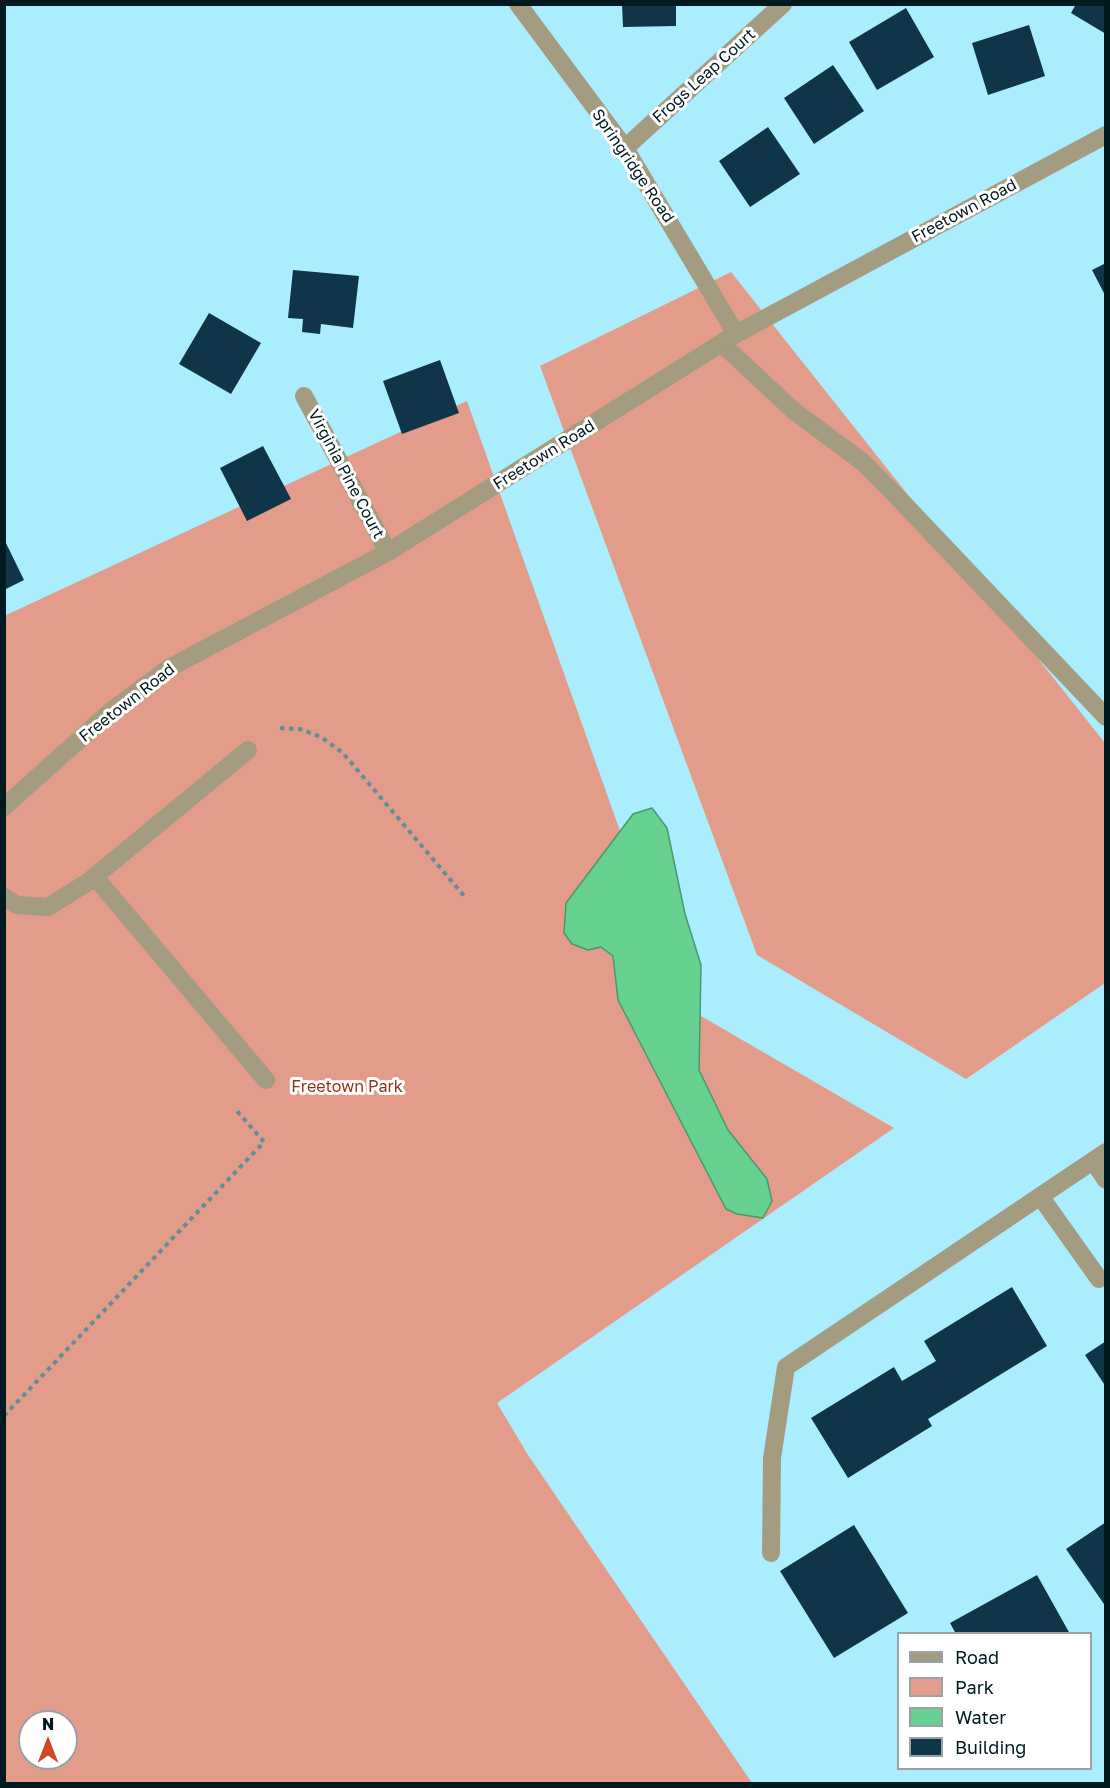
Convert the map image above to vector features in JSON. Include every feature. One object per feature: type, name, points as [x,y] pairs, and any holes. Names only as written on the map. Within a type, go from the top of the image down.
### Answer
[{"type":"street","name":"Springridge Road","points":[[518,4],[625,148],[729,339],[794,411],[864,463],[1106,717]]},
{"type":"street","name":"Frogs Leap Court","points":[[625,148],[783,4]]},
{"type":"street","name":"Freetown Road","points":[[4,807],[110,712],[169,668],[388,552],[729,339],[1106,135]]},
{"type":"street","name":"Virginia Pine Court","points":[[304,396],[388,552]]},
{"type":"street","points":[[4,897],[17,906],[48,907],[95,877],[248,750]]},
{"type":"street","points":[[95,877],[266,1080]]},
{"type":"street","points":[[771,1553],[772,1458],[786,1367],[1099,1157],[1106,1180]]},
{"type":"street","points":[[1040,1197],[1099,1279]]},
{"type":"path","points":[[280,728],[300,729],[321,737],[343,753],[465,897]]},
{"type":"path","points":[[4,1416],[264,1142],[237,1111]]},
{"type":"green space","points":[[731,272],[1105,743],[1105,983],[966,1079],[757,955],[540,366]]},
{"type":"green space","name":"Freetown Park","points":[[467,401],[682,1005],[894,1128],[497,1403],[528,1455],[752,1783],[5,1783],[4,616]]},
{"type":"water","points":[[652,808],[667,828],[685,914],[701,965],[699,1070],[728,1130],[767,1179],[772,1201],[763,1218],[737,1214],[726,1209],[618,1000],[613,956],[601,947],[588,950],[572,944],[564,933],[566,903],[633,814]]},
{"type":"building","points":[[622,4],[676,4],[676,26],[623,27]]},
{"type":"building","points":[[1076,4],[1106,4],[1106,34],[1071,13]]},
{"type":"building","points":[[906,8],[934,57],[877,90],[849,42]]},
{"type":"building","points":[[1029,25],[1045,76],[988,95],[972,43]]},
{"type":"building","points":[[833,65],[864,111],[814,144],[784,98]]},
{"type":"building","points":[[768,127],[800,174],[750,207],[719,161]]},
{"type":"building","points":[[1106,263],[1106,297],[1092,270]]},
{"type":"building","points":[[293,270],[359,276],[353,328],[321,324],[320,334],[302,332],[303,319],[288,318]]},
{"type":"building","points":[[209,313],[261,343],[231,394],[179,364]]},
{"type":"building","points":[[440,360],[459,413],[402,434],[383,381]]},
{"type":"building","points":[[263,446],[291,499],[247,521],[220,468]]},
{"type":"building","points":[[4,539],[24,580],[4,590]]},
{"type":"building","points":[[1012,1287],[1047,1346],[928,1419],[932,1426],[848,1478],[811,1418],[894,1367],[902,1381],[936,1361],[924,1341]]},
{"type":"building","points":[[1106,1341],[1106,1387],[1085,1355]]},
{"type":"building","points":[[1106,1522],[1106,1607],[1066,1549]]},
{"type":"building","points":[[854,1525],[908,1613],[834,1658],[780,1571]]},
{"type":"building","points":[[1037,1575],[1069,1632],[955,1632],[950,1623]]}]
